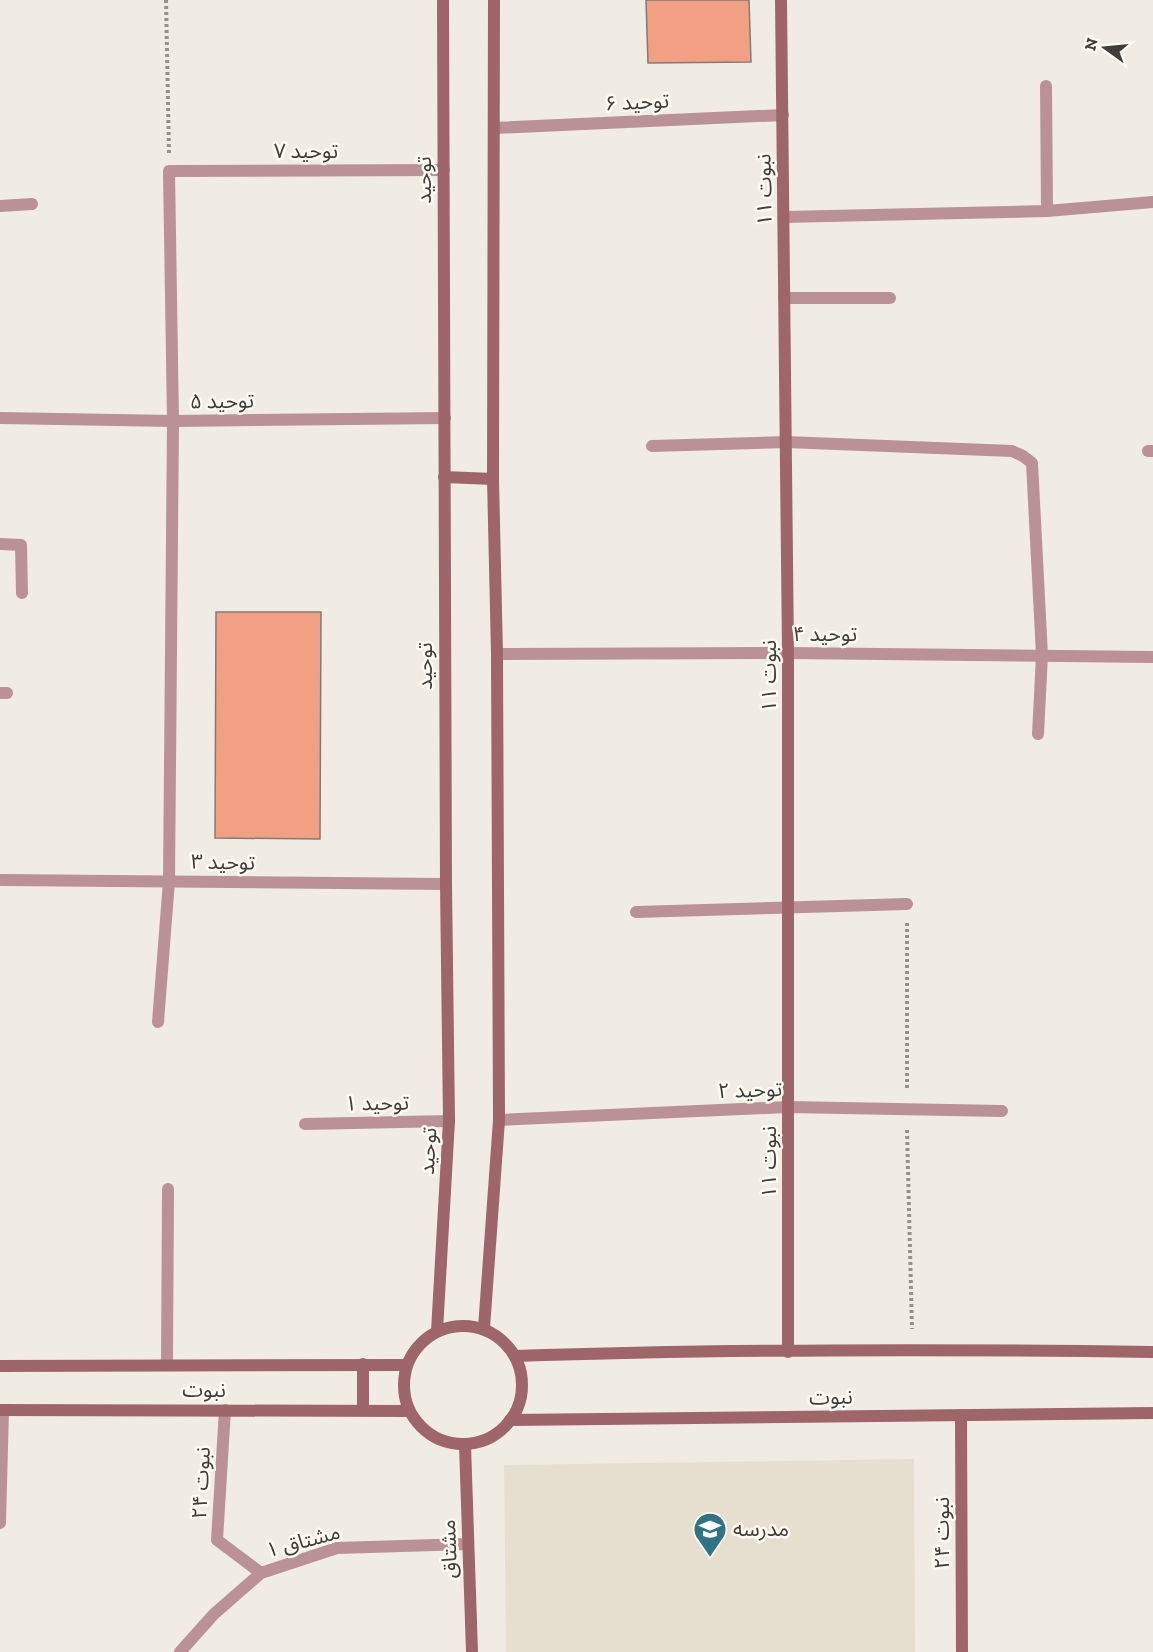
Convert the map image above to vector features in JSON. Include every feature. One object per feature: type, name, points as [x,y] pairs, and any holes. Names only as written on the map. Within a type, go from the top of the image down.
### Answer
[{"type":"street","name":"توحید","points":[[437,1331],[449,1121],[443,0]]},
{"type":"street","points":[[483,1328],[499,1120],[497,654],[493,479],[494,0]]},
{"type":"street","name":"نبوت ۱۱","points":[[782,0],[788,653],[788,1352]]},
{"type":"street","points":[[1046,86],[1047,212]]},
{"type":"street","name":"توحید ۶","points":[[494,128],[783,115]]},
{"type":"street","name":"توحید ۷","points":[[169,171],[444,170]]},
{"type":"street","points":[[158,1022],[169,881],[173,421],[169,171]]},
{"type":"street","points":[[784,217],[1047,212],[1153,202]]},
{"type":"street","points":[[0,206],[32,204]]},
{"type":"street","points":[[784,298],[890,298]]},
{"type":"street","name":"توحید ۵","points":[[0,418],[173,421],[445,417]]},
{"type":"street","points":[[652,446],[786,442],[1012,451],[1023,456],[1032,463],[1042,655],[1038,734]]},
{"type":"street","points":[[444,477],[493,479]]},
{"type":"street","points":[[0,544],[21,545],[22,593]]},
{"type":"street","name":"توحید ۴","points":[[497,654],[788,653],[1153,657]]},
{"type":"street","name":"توحید ۳","points":[[0,880],[446,884]]},
{"type":"street","points":[[636,912],[907,904]]},
{"type":"street","name":"توحید ۲","points":[[499,1120],[788,1107],[1002,1111]]},
{"type":"street","name":"توحید ۱","points":[[305,1125],[449,1121]]},
{"type":"street","points":[[167,1365],[168,1189]]},
{"type":"street","points":[[460,1325],[483,1328],[504,1341],[518,1360],[523,1384],[519,1407],[507,1426],[488,1440],[465,1445],[442,1442],[422,1430],[409,1411],[403,1388],[406,1365],[418,1345],[437,1331],[460,1325]]},
{"type":"street","points":[[515,1356],[596,1353],[1013,1350],[1153,1352]]},
{"type":"street","points":[[363,1364],[363,1409]]},
{"type":"street","name":"نبوت","points":[[0,1366],[406,1365]]},
{"type":"street","name":"نبوت","points":[[2,1410],[363,1409],[409,1411]]},
{"type":"street","points":[[0,1523],[2,1410]]},
{"type":"street","name":"نبوت ۲۴","points":[[225,1410],[217,1540],[261,1573]]},
{"type":"street","name":"نبوت","points":[[510,1420],[1153,1413]]},
{"type":"street","name":"نبوت ۲۴","points":[[961,1415],[962,1652]]},
{"type":"street","name":"مشتاق","points":[[465,1445],[472,1652]]},
{"type":"street","name":"مشتاق ۱","points":[[180,1652],[214,1614],[261,1573],[337,1548],[468,1544]]},
{"type":"path","points":[[166,0],[169,171]]},
{"type":"shaded area","name":"مدرسه","points":[[914,1459],[915,1652],[506,1652],[504,1465]]},
{"type":"building","points":[[646,0],[749,0],[751,62],[648,63]]},
{"type":"building","points":[[216,612],[321,612],[320,839],[215,838]]},
{"type":"place","name":"مدرسه","points":[[710,1558]]}]
